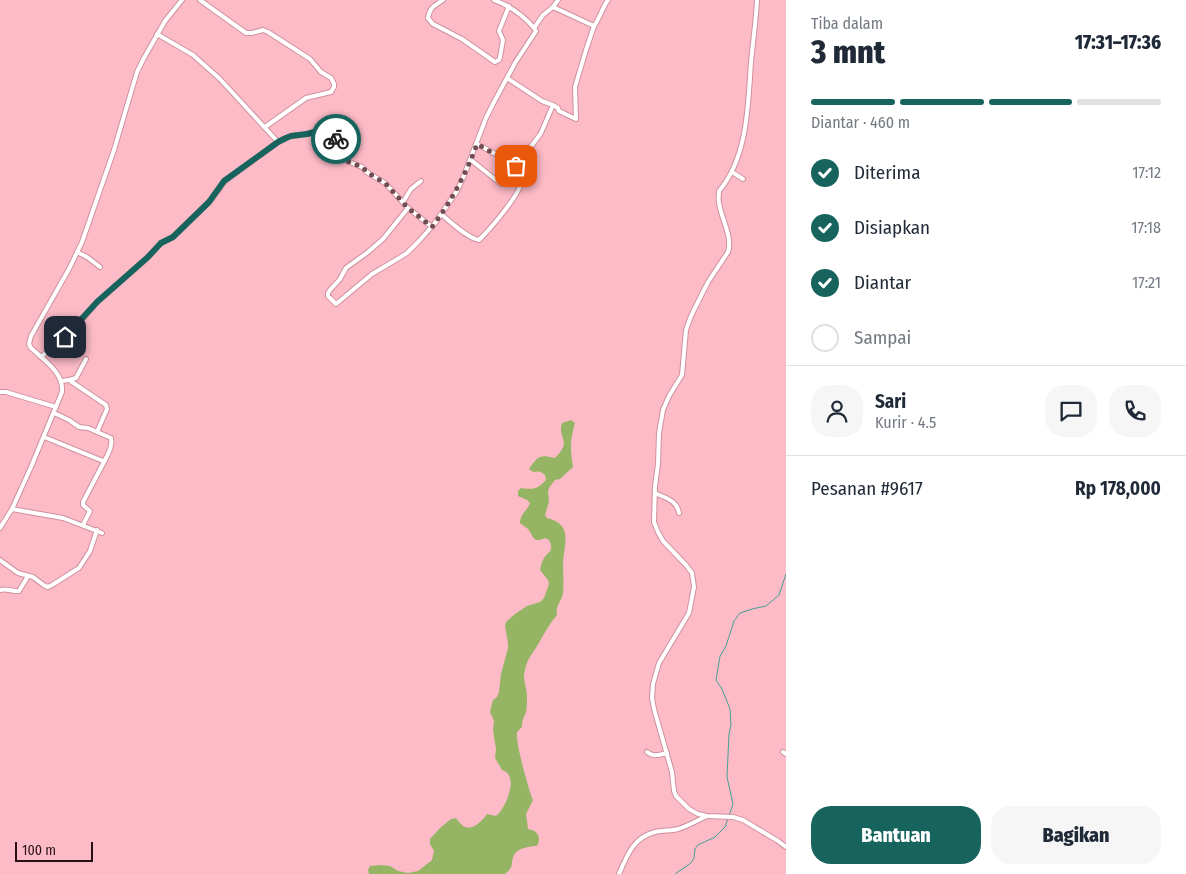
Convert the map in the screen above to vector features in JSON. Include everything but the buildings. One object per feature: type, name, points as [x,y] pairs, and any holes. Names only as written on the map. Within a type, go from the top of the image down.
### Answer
[{"type":"street","points":[[0,528],[12,509],[62,392],[61,381],[53,368],[31,348],[29,342],[77,252],[114,150],[137,72],[165,21],[182,0]]},
{"type":"street","points":[[200,0],[246,34],[263,30],[278,38],[310,59],[321,72],[331,78],[334,87],[331,92],[306,98],[265,127]]},
{"type":"street","points":[[429,0],[435,4]]},
{"type":"street","points":[[443,0],[435,4],[430,12],[428,18],[433,24],[462,39],[495,62],[500,57],[503,40],[499,31],[509,6]]},
{"type":"street","points":[[408,208],[383,239],[346,268],[340,279],[330,290],[328,296],[336,304],[372,274],[407,252],[432,227],[457,191],[471,160],[486,118],[515,63],[536,31],[528,21],[511,7],[494,0]]},
{"type":"street","points":[[534,28],[543,14],[553,7],[558,0]]},
{"type":"street","points":[[507,78],[575,120],[575,87],[594,26],[608,0]]},
{"type":"street","points":[[757,0],[745,124],[740,149],[732,172],[719,191],[719,202],[730,241],[728,252],[708,282],[691,316],[686,330],[682,375],[663,410],[659,433],[654,522],[663,541],[692,573],[694,587],[689,613],[659,663],[653,684],[652,698],[668,753],[676,796],[698,814],[734,817],[743,820],[786,847]]},
{"type":"street","points":[[553,7],[594,26]]},
{"type":"street","points":[[157,34],[195,57],[220,79],[278,142]]},
{"type":"street","points":[[516,166],[520,157],[541,133],[553,105]]},
{"type":"street","points":[[41,358],[75,328],[97,302],[161,243],[173,237],[209,202],[224,181],[278,142],[291,136],[326,129],[334,130],[339,151],[347,161],[362,167],[368,173],[380,179],[408,208],[432,227]]},
{"type":"street","points":[[441,214],[459,229],[479,240],[516,194],[523,179],[522,172],[516,166],[477,144]]},
{"type":"street","points":[[471,160],[501,184]]},
{"type":"street","points":[[732,172],[743,178]]},
{"type":"street","points":[[403,202],[411,189],[422,182]]},
{"type":"street","points":[[77,252],[100,267]]},
{"type":"street","points":[[61,381],[76,378],[86,359]]},
{"type":"street","points":[[69,380],[106,405],[107,408],[98,432]]},
{"type":"street","points":[[0,392],[6,392],[56,407]]},
{"type":"street","points":[[54,413],[68,419],[79,427],[88,428],[111,439],[111,447],[83,502],[83,505],[90,511],[83,525]]},
{"type":"street","points":[[44,437],[90,457],[105,460]]},
{"type":"street","points":[[655,493],[674,503],[679,513]]},
{"type":"street","points":[[12,509],[63,518],[102,532]]},
{"type":"street","points":[[0,560],[18,574],[33,577],[48,587],[76,571],[81,566],[90,551],[97,530]]},
{"type":"street","points":[[0,590],[19,591],[28,576]]},
{"type":"street","points":[[647,752],[654,756],[668,753]]},
{"type":"street","points":[[619,874],[631,848],[646,834],[678,829],[707,816]]},
{"type":"green space","points":[[571,420],[575,423],[571,445],[573,467],[560,479],[555,480],[549,488],[549,502],[545,515],[561,525],[566,537],[563,593],[557,609],[557,615],[526,665],[524,677],[527,693],[526,710],[522,727],[517,733],[520,755],[533,800],[526,814],[528,829],[538,834],[537,846],[531,846],[518,851],[513,858],[511,867],[505,874],[369,874],[370,866],[380,865],[390,866],[398,871],[408,873],[418,871],[432,860],[434,851],[430,844],[430,839],[451,819],[456,818],[461,824],[469,828],[479,823],[487,814],[496,816],[504,806],[511,785],[510,778],[502,770],[495,758],[494,721],[490,712],[493,700],[499,692],[501,674],[508,648],[505,626],[506,622],[515,614],[527,606],[540,602],[544,598],[549,584],[540,570],[542,561],[551,550],[549,540],[545,538],[535,540],[528,529],[520,523],[521,517],[530,503],[518,496],[518,491],[521,488],[535,488],[546,480],[545,475],[542,473],[538,471],[533,472],[529,469],[539,457],[555,458],[564,443],[561,433],[562,423]]},
{"type":"waterway","points":[[675,874],[691,863],[698,845],[715,837],[725,827],[733,804],[727,777],[731,725],[730,709],[716,680],[720,656],[726,646],[734,621],[740,613],[766,606],[779,595],[786,574]]},
{"type":"way so far","points":[[336,139],[339,151],[347,161],[362,167],[368,173],[380,179],[408,208],[432,227],[457,191],[477,144],[516,166]]},
{"type":"route","points":[[65,337],[97,302],[148,257],[162,242],[173,237],[209,202],[224,181],[278,142],[291,136],[326,129],[335,131],[336,139]]}]
